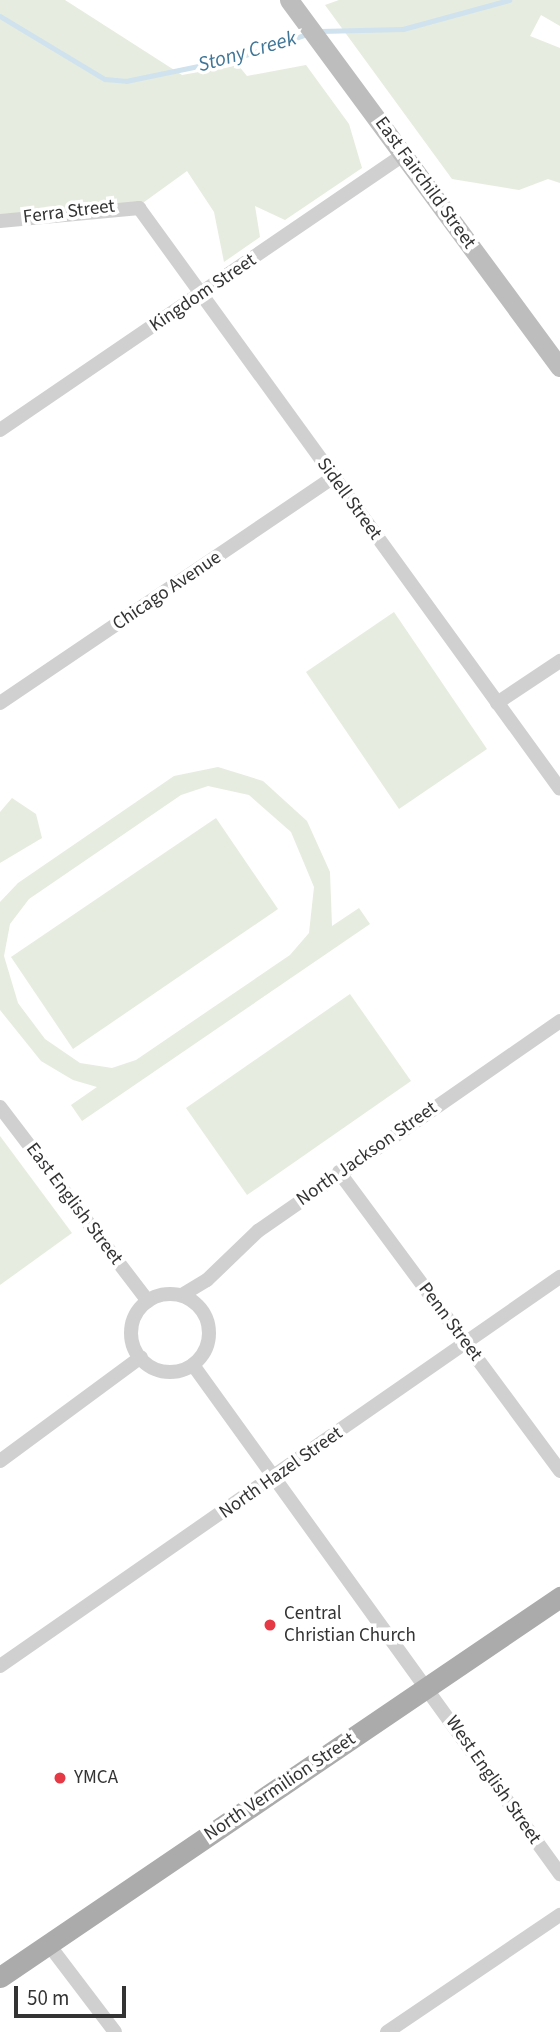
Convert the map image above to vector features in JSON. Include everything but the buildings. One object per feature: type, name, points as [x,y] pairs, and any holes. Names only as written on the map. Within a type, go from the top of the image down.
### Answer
[{"type":"main road","name":"North Vermilion Street","points":[[0,1977],[560,1597]]},
{"type":"street","name":"East Fairchild Street","points":[[292,4],[560,367]]},
{"type":"street","name":"Kingdom Street","points":[[0,430],[405,154]]},
{"type":"street","name":"Sidell Street","points":[[139,208],[560,789]]},
{"type":"street","name":"Ferra Street","points":[[0,221],[139,208]]},
{"type":"street","name":"Chicago Avenue","points":[[0,703],[334,477]]},
{"type":"street","points":[[497,703],[560,661]]},
{"type":"street","name":"North Jackson Street","points":[[182,1295],[340,1172],[560,1021]]},
{"type":"street","name":"East English Street","points":[[0,1107],[148,1301]]},
{"type":"street","name":"Penn Street","points":[[340,1172],[560,1471]]},
{"type":"street","name":"North Hazel Street","points":[[0,1666],[276,1477],[560,1277]]},
{"type":"street","points":[[182,1295],[200,1309],[209,1335],[202,1357],[193,1365],[167,1373],[141,1357],[131,1329],[148,1301],[182,1295]]},
{"type":"street","points":[[0,1461],[141,1357]]},
{"type":"street","points":[[193,1365],[427,1686]]},
{"type":"street","name":"West English Street","points":[[427,1686],[560,1874]]},
{"type":"street","points":[[387,2032],[560,1915]]},
{"type":"street","points":[[49,1945],[115,2032]]},
{"type":"shaded area","points":[[0,0],[65,0],[182,75],[238,65],[247,76],[306,65],[349,124],[362,168],[285,220],[255,206],[260,237],[224,262],[214,212],[187,171],[140,205],[0,216]]},
{"type":"shaded area","points":[[339,0],[560,0],[560,26],[541,15],[530,36],[560,48],[560,183],[548,179],[519,190],[452,179],[325,5]]},
{"type":"shaded area","points":[[394,612],[487,749],[399,809],[306,672]]},
{"type":"shaded area","points":[[218,767],[263,781],[307,821],[330,872],[332,926],[359,908],[370,924],[82,1121],[71,1105],[97,1087],[73,1080],[41,1061],[0,1010],[0,902],[18,883],[174,776]],"holes":[[[208,786],[249,795],[291,832],[314,887],[309,933],[290,955],[136,1060],[112,1068],[80,1063],[45,1039],[18,1003],[4,956],[10,924],[29,899],[181,795]]]},
{"type":"shaded area","points":[[12,798],[36,814],[42,838],[0,863],[0,812]]},
{"type":"shaded area","points":[[216,818],[278,909],[73,1049],[11,957]]},
{"type":"shaded area","points":[[350,994],[411,1081],[247,1195],[186,1108]]},
{"type":"shaded area","points":[[0,1136],[72,1233],[0,1285]]},
{"type":"waterway","name":"Stony Creek","points":[[320,31],[403,29],[509,0]]},
{"type":"waterway","name":"Stony Creek","points":[[0,16],[105,79],[126,81],[237,58],[307,34]]},
{"type":"place","name":"Central Christian Church","points":[[270,1625]]},
{"type":"place","name":"YMCA","points":[[60,1778]]}]
